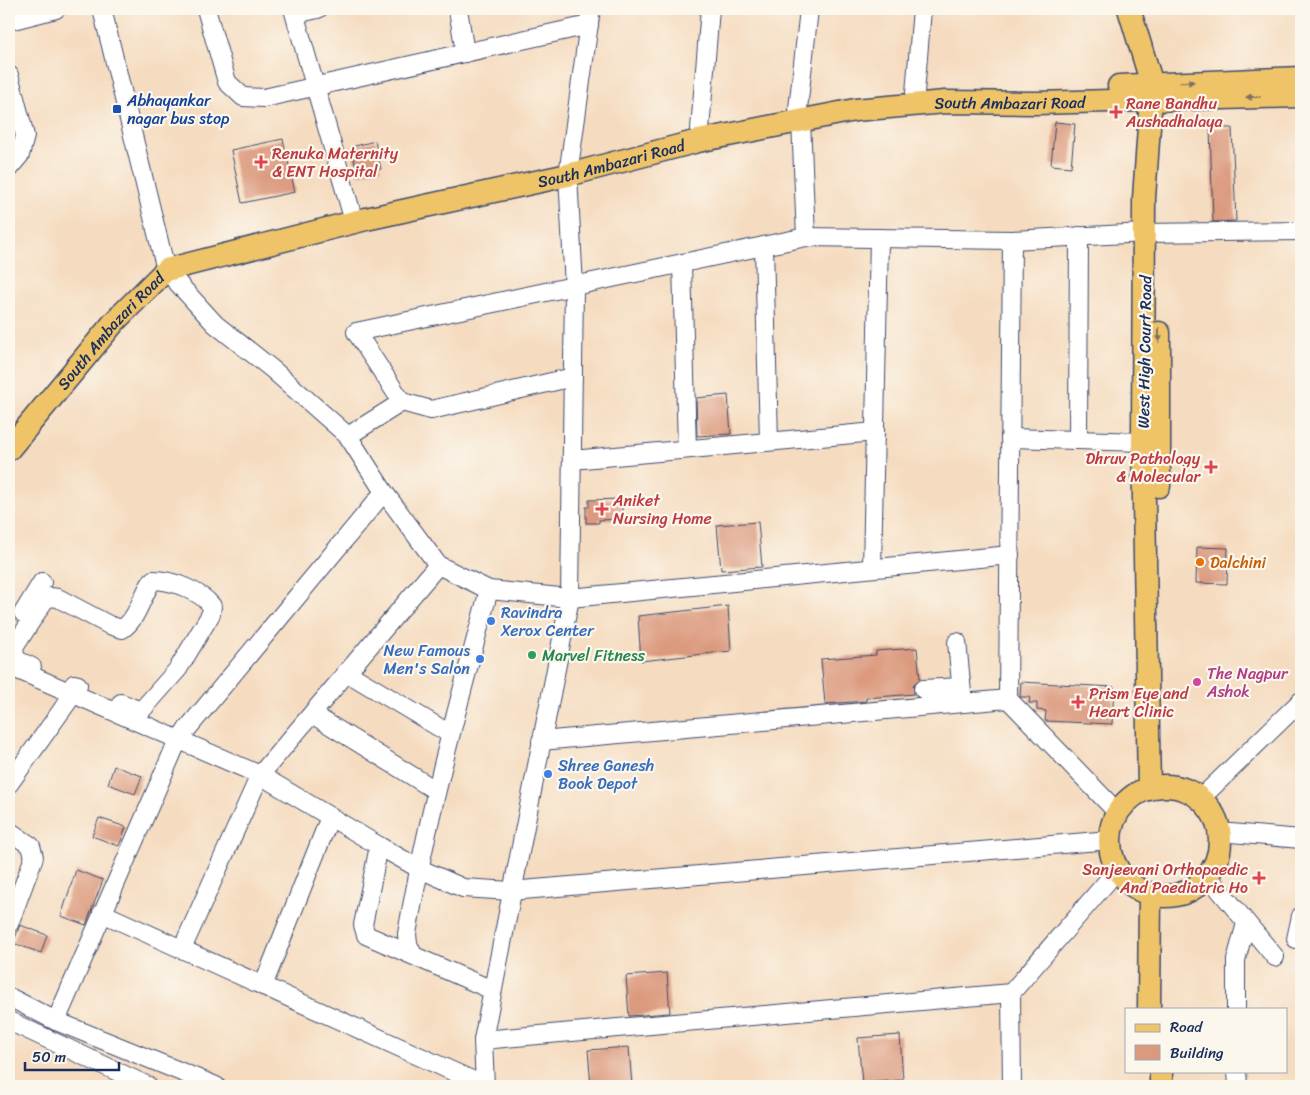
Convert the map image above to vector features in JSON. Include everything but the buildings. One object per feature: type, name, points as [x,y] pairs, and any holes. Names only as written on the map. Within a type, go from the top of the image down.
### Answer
[{"type":"main road","points":[[1129,9],[1159,92]]},
{"type":"main road","points":[[1140,9],[1159,92],[1156,187],[1151,233],[1160,388],[1159,728],[1155,788]]},
{"type":"main road","name":"South Ambazari Road","points":[[9,450],[164,264],[366,219],[569,168],[700,129],[800,115],[905,104],[1159,92],[1301,78]]},
{"type":"main road","name":"South Ambazari Road","points":[[9,429],[164,264],[351,211],[698,141],[800,115],[840,100],[915,93],[1159,92],[1301,96]]},
{"type":"main road","name":"West High Court Road","points":[[1151,233],[1143,442],[1155,788]]},
{"type":"main road","points":[[1175,787],[1200,799],[1210,808],[1220,832],[1220,848],[1216,862],[1208,876],[1195,887],[1180,894],[1156,895],[1126,880],[1118,869],[1112,855],[1110,840],[1112,826],[1118,813],[1126,802],[1155,788],[1175,787]]},
{"type":"main road","points":[[1148,1008],[1156,895]]},
{"type":"main road","points":[[1156,895],[1162,1008]]},
{"type":"main road","points":[[1148,1072],[1148,1086]]},
{"type":"main road","points":[[1161,1072],[1161,1086]]},
{"type":"street","points":[[9,22],[56,9]]},
{"type":"street","points":[[102,9],[164,264],[215,324],[272,370],[348,436],[384,492],[438,564],[489,590],[570,598],[1010,555]]},
{"type":"street","points":[[102,913],[485,1086],[483,1040],[570,598],[574,287],[569,168],[590,17],[465,53],[264,98],[243,96],[227,82],[206,9]]},
{"type":"street","points":[[318,9],[294,11],[351,211]]},
{"type":"street","points":[[458,9],[465,53]]},
{"type":"street","points":[[700,129],[710,9]]},
{"type":"street","points":[[806,237],[800,115],[809,9]]},
{"type":"street","points":[[915,93],[922,9]]},
{"type":"street","points":[[9,75],[12,104],[25,136],[20,155],[9,168]]},
{"type":"street","points":[[573,377],[431,410],[402,402],[356,332],[806,237],[1012,240],[1151,233],[1301,231]]},
{"type":"street","points":[[1078,440],[1079,236]]},
{"type":"street","points":[[872,568],[879,238]]},
{"type":"street","points":[[1008,699],[1012,240]]},
{"type":"street","points":[[764,246],[769,441]]},
{"type":"street","points":[[682,264],[687,449]]},
{"type":"street","points":[[348,436],[402,402]]},
{"type":"street","points":[[572,460],[875,432]]},
{"type":"street","points":[[1010,438],[1143,442]]},
{"type":"street","points":[[56,1021],[178,740],[384,492]]},
{"type":"street","points":[[182,949],[260,775],[438,564]]},
{"type":"street","points":[[131,712],[142,711],[178,669],[211,614],[212,606],[205,597],[164,580],[154,580],[144,591],[130,624],[122,629],[109,625],[58,598],[50,597],[44,601],[15,646],[14,655],[18,661],[76,689],[131,712],[178,740],[260,775],[418,868],[463,888],[511,890],[1110,840]]},
{"type":"street","points":[[9,637],[42,582]]},
{"type":"street","points":[[413,955],[408,944],[407,934],[418,868],[435,790],[489,590]]},
{"type":"street","points":[[957,642],[962,695]]},
{"type":"street","points":[[9,666],[76,689]]},
{"type":"street","points":[[346,672],[450,734]]},
{"type":"street","points":[[9,784],[76,689]]},
{"type":"street","points":[[923,690],[1008,699],[1118,813]]},
{"type":"street","points":[[541,741],[962,695]]},
{"type":"street","points":[[1200,799],[1301,701]]},
{"type":"street","points":[[312,714],[435,790]]},
{"type":"street","points":[[263,986],[330,817]]},
{"type":"street","points":[[9,831],[31,846],[34,857],[9,924]]},
{"type":"street","points":[[1220,832],[1301,840]]},
{"type":"street","points":[[379,846],[363,925],[366,935],[492,990]]},
{"type":"street","points":[[1012,1086],[1011,992],[1118,869]]},
{"type":"street","points":[[1208,876],[1276,957]]},
{"type":"street","points":[[1296,939],[1301,916]]},
{"type":"street","points":[[1236,1008],[1236,960],[1246,923]]},
{"type":"street","points":[[483,1040],[1011,992]]},
{"type":"street","points":[[9,997],[56,1021],[216,1086]]},
{"type":"street","points":[[9,1021],[148,1086]]},
{"type":"street","points":[[1237,1072],[1238,1086]]},
{"type":"place","name":"Abhayankar nagar bus stop","points":[[117,109]]},
{"type":"place","name":"Rane Bandhu Aushadhalaya","points":[[1116,112]]},
{"type":"place","name":"Renuka Maternity & ENT Hospital","points":[[261,162]]},
{"type":"place","name":"Dhruv Pathology & Molecular","points":[[1211,467]]},
{"type":"place","name":"Aniket Nursing Home","points":[[602,509]]},
{"type":"place","name":"Dalchini","points":[[1200,562]]},
{"type":"place","name":"Ravindra Xerox Center","points":[[491,621]]},
{"type":"place","name":"Marvel Fitness","points":[[532,655]]},
{"type":"place","name":"New Famous Men's Salon","points":[[480,659]]},
{"type":"place","name":"The Nagpur Ashok","points":[[1197,682]]},
{"type":"place","name":"Prism Eye and Heart Clinic","points":[[1078,702]]},
{"type":"place","name":"Shree Ganesh Book Depot","points":[[548,774]]},
{"type":"place","name":"Sanjeevani Orthopaedic And Paediatric Ho","points":[[1259,878]]}]
